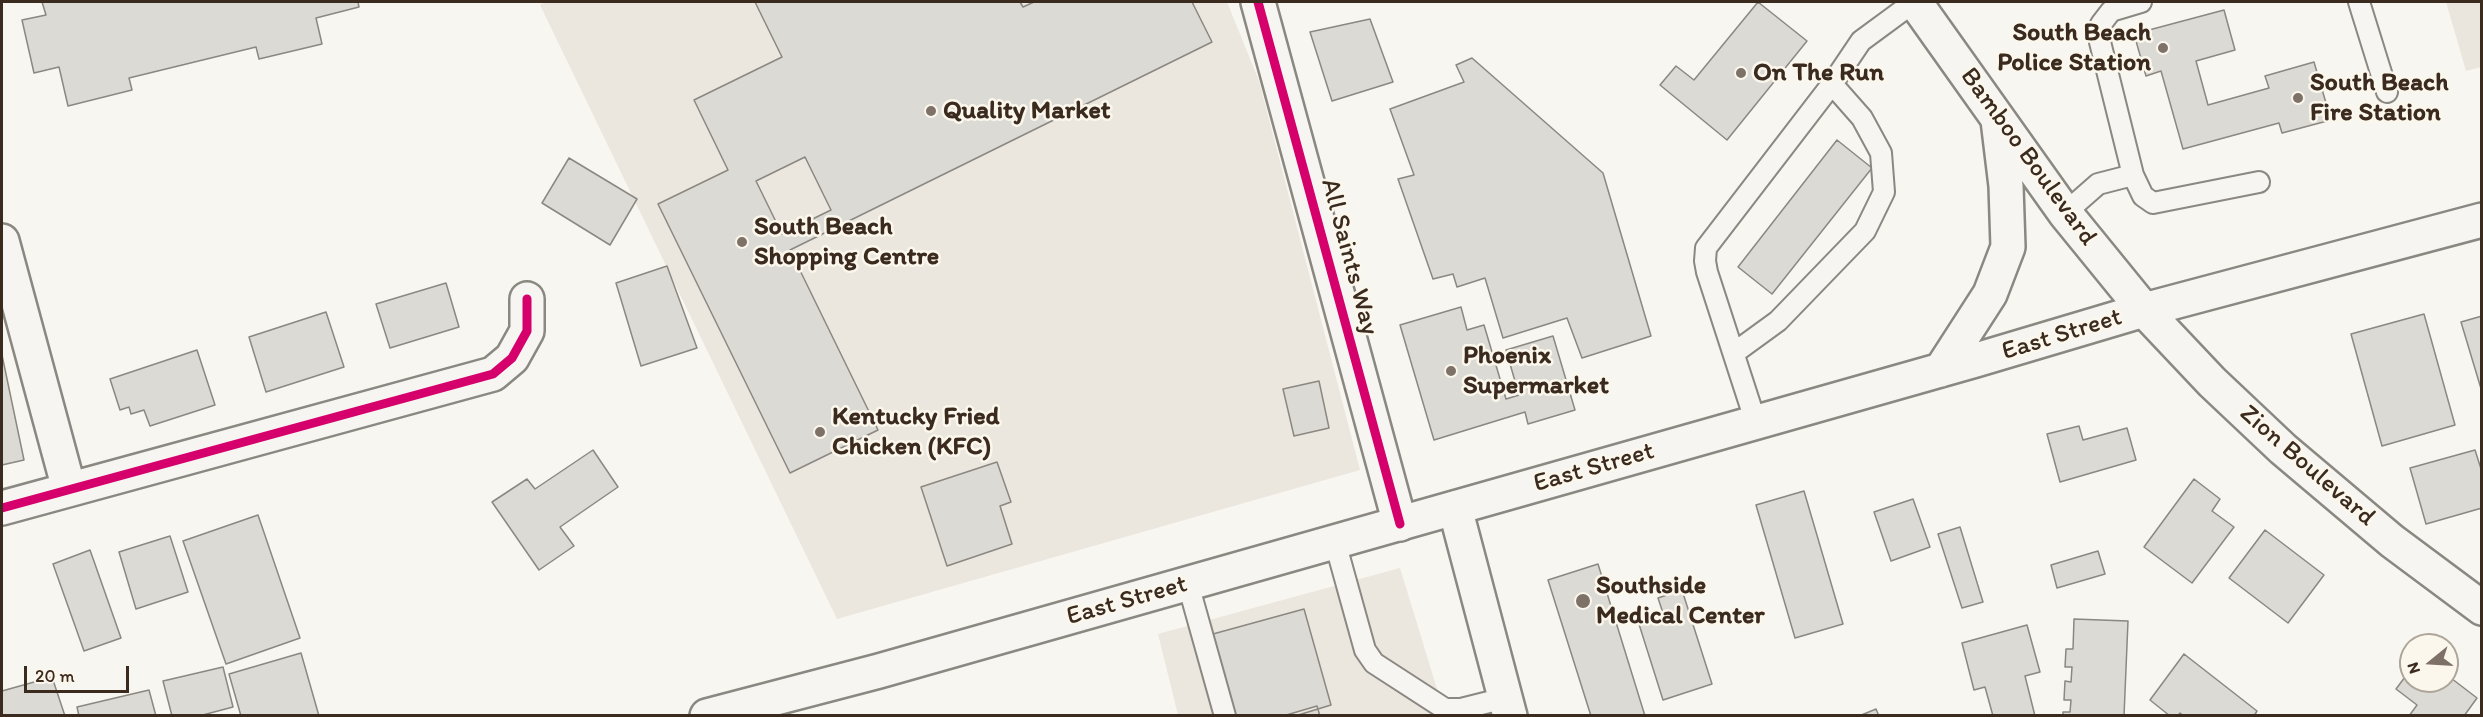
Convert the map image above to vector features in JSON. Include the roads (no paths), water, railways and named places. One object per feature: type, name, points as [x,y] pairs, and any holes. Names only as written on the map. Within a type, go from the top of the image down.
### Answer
[{"type":"main road","name":"All Saints Way","points":[[1258,2],[1400,524]]},
{"type":"main road","name":"Bamboo Boulevard","points":[[1915,2],[2065,213],[2144,310]]},
{"type":"main road","points":[[1941,370],[1990,294],[2008,247],[2006,186],[1998,119]]},
{"type":"main road","name":"East Street","points":[[707,716],[879,672],[1756,423],[2144,310],[2481,220]]},
{"type":"main road","points":[[2,241],[69,489]]},
{"type":"main road","points":[[2,508],[493,374],[512,358],[527,331],[528,299]]},
{"type":"main road","name":"Zion Boulevard","points":[[2144,310],[2212,382],[2283,449],[2392,541],[2481,608]]},
{"type":"main road","points":[[1455,508],[1508,707]]},
{"type":"lane","points":[[1756,423],[1707,272],[1706,248],[1832,84],[1862,41],[1915,2]]},
{"type":"lane","points":[[2141,2],[2112,11],[2102,24],[2100,42],[2133,175],[2143,196],[2153,203],[2259,182]]},
{"type":"lane","points":[[2359,2],[2387,92]]},
{"type":"lane","points":[[1734,353],[1778,321],[1866,231],[1884,192],[1881,153],[1862,118],[1832,84]]},
{"type":"lane","points":[[2065,213],[2098,184],[2133,175]]},
{"type":"lane","points":[[1335,542],[1365,650],[1374,663],[1445,709],[1508,707]]},
{"type":"lane","points":[[1188,584],[1225,716]]},
{"type":"place","name":"South Beach Police Station","points":[[2163,48]]},
{"type":"place","name":"On The Run","points":[[1741,73]]},
{"type":"place","name":"South Beach Fire Station","points":[[2298,98]]},
{"type":"place","name":"Quality Market","points":[[931,111]]},
{"type":"place","name":"South Beach Shopping Centre","points":[[742,242]]},
{"type":"place","name":"Phoenix Supermarket","points":[[1451,371]]},
{"type":"place","name":"Kentucky Fried Chicken (KFC)","points":[[820,432]]},
{"type":"place","name":"Southside Medical Center","points":[[1583,601]]}]
